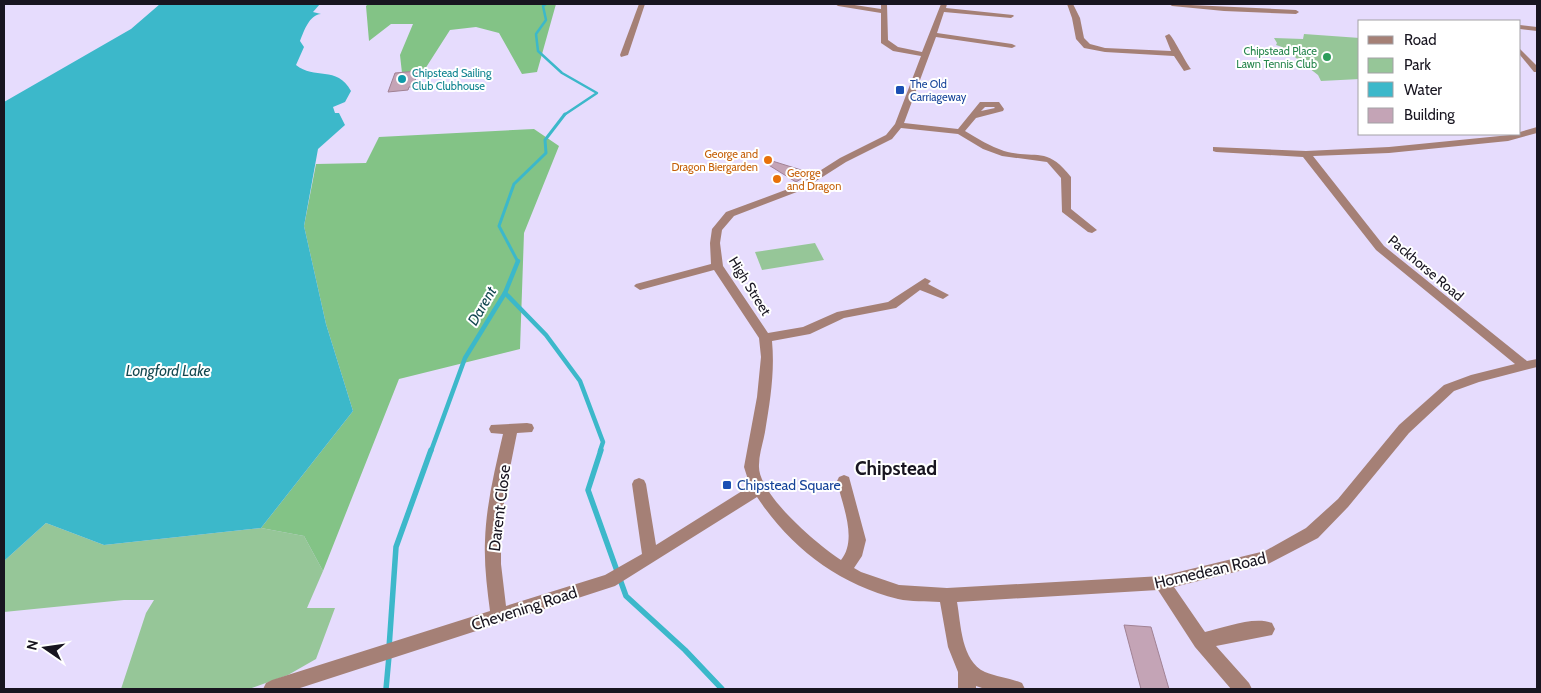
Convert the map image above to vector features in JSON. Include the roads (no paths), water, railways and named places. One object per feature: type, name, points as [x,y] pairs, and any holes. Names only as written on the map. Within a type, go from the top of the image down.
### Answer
[{"type":"street","points":[[624,55],[642,4]]},
{"type":"street","points":[[838,4],[884,8],[883,37],[888,46],[925,55]]},
{"type":"street","points":[[1070,4],[1076,18],[1080,40],[1087,46],[1105,50],[1176,54]]},
{"type":"street","points":[[1172,4],[1224,9],[1296,12]]},
{"type":"street","points":[[1011,16],[942,7],[901,120],[960,132],[986,147],[1005,154],[1050,160],[1066,177],[1066,210],[1092,230]]},
{"type":"street","points":[[1521,27],[1537,29]]},
{"type":"street","points":[[932,34],[1012,46]]},
{"type":"street","points":[[1169,36],[1176,54],[1187,69]]},
{"type":"street","points":[[1521,51],[1537,70]]},
{"type":"street","points":[[960,132],[974,116]]},
{"type":"street","name":"High Street","points":[[758,488],[752,467],[767,378],[765,338],[717,266],[715,243],[717,229],[730,214],[799,188],[843,160],[889,137],[901,120]]},
{"type":"street","points":[[1521,134],[1537,130]]},
{"type":"street","points":[[1216,149],[1306,154],[1389,150],[1508,138],[1519,135]]},
{"type":"street","name":"Packhorse Road","points":[[1306,154],[1380,248],[1531,364]]},
{"type":"street","points":[[640,286],[717,266]]},
{"type":"street","points":[[765,338],[806,331],[842,316],[892,305],[922,283],[943,294]]},
{"type":"street","name":"Homedean Road","points":[[758,488],[804,542],[843,571],[871,584],[891,590],[918,594],[947,595],[1162,584],[1268,557],[1312,534],[1343,503],[1404,429],[1449,388],[1476,378],[1531,364]]},
{"type":"street","name":"Darent Close","points":[[499,617],[493,532],[504,429],[527,428]]},
{"type":"street","points":[[843,571],[854,556],[858,540],[844,480]]},
{"type":"street","points":[[639,484],[650,556]]},
{"type":"street","name":"Chevening Road","points":[[272,689],[616,578],[758,488]]},
{"type":"street","points":[[1162,584],[1201,641],[1243,689]]},
{"type":"street","points":[[947,595],[960,656],[967,670],[967,689]]},
{"type":"street","points":[[1201,641],[1266,629]]},
{"type":"street","points":[[967,670],[981,679],[1016,689]]},
{"type":"water","name":"Longford Lake","points":[[160,4],[320,4],[313,12],[321,14],[313,17],[305,28],[300,41],[304,47],[296,65],[310,72],[332,75],[339,78],[351,91],[345,102],[333,107],[335,113],[339,113],[345,125],[318,149],[304,226],[326,324],[353,411],[261,528],[104,545],[46,523],[4,561],[4,102],[131,29]]},
{"type":"waterway","name":"Darent","points":[[546,4],[543,6],[546,20],[536,34],[538,51],[562,73],[597,93],[564,115]]},
{"type":"waterway","name":"Darent","points":[[518,262],[499,226],[514,184],[546,153],[545,140],[564,115]]},
{"type":"waterway","name":"Darent","points":[[505,293],[518,262]]},
{"type":"waterway","name":"Darent","points":[[431,451],[465,358],[505,293]]},
{"type":"waterway","points":[[505,293],[546,335],[580,381],[603,442],[600,451]]},
{"type":"waterway","name":"Darent","points":[[389,648],[396,547],[431,450]]},
{"type":"waterway","points":[[601,450],[588,490],[626,596],[685,650],[722,689]]},
{"type":"waterway","name":"Darent","points":[[386,689],[389,656]]},
{"type":"place","name":"Chipstead Place Lawn Tennis Club","points":[[1327,57]]},
{"type":"place","name":"Chipstead Sailing Club Clubhouse","points":[[402,79]]},
{"type":"place","name":"The Old Carriageway","points":[[900,90]]},
{"type":"place","name":"George and Dragon Biergarden","points":[[768,160]]},
{"type":"place","name":"George and Dragon","points":[[777,179]]},
{"type":"place","name":"Chipstead Square","points":[[727,485]]},
{"type":"district","name":"Chipstead","points":[[896,468]]}]
